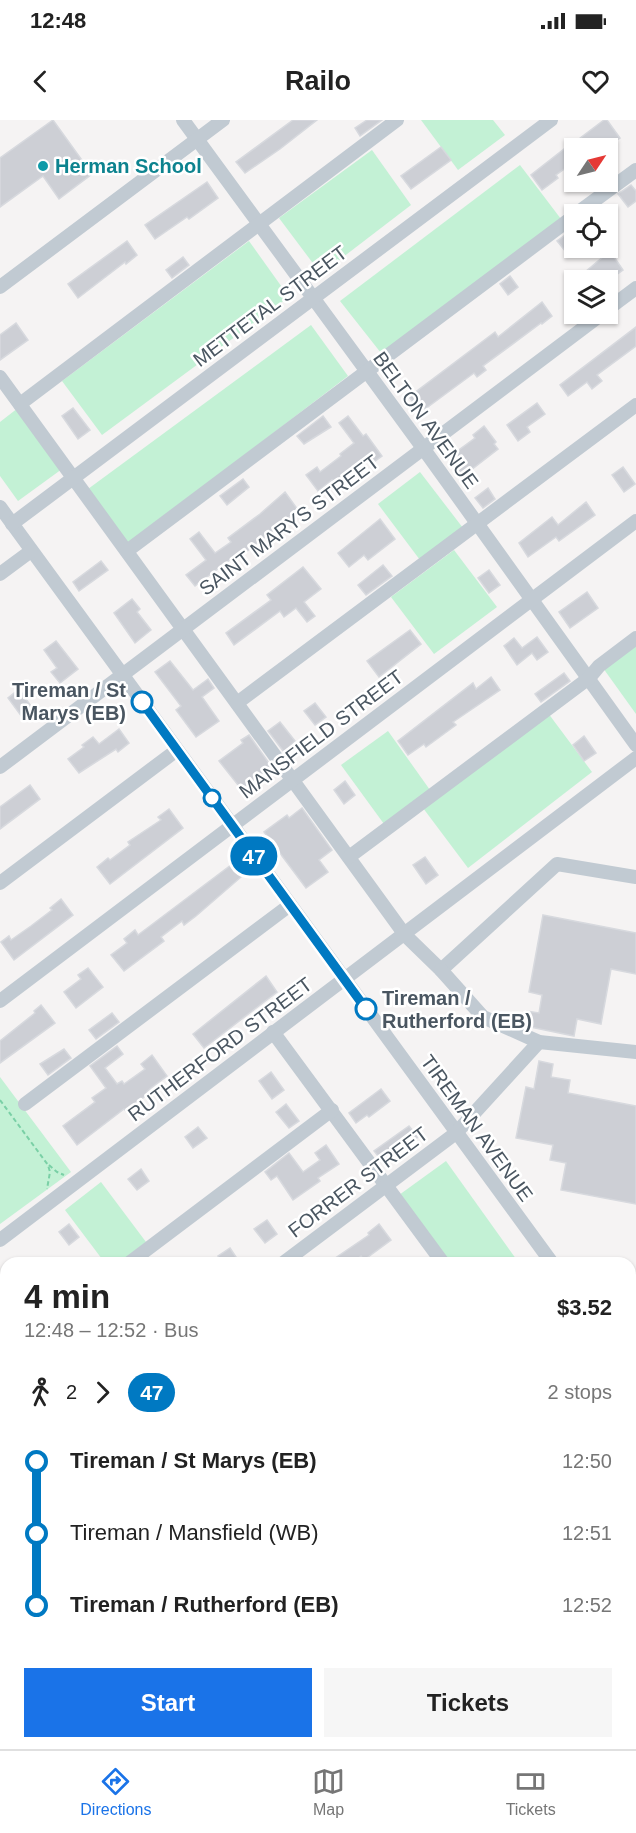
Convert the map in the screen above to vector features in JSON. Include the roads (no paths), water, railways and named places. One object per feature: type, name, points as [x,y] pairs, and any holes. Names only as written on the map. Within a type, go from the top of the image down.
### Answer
[{"type":"street","name":"BELTON AVENUE","points":[[183,120],[477,522],[636,745]]},
{"type":"street","points":[[0,287],[223,120]]},
{"type":"street","points":[[20,404],[397,120]]},
{"type":"street","name":"METTETAL STREET","points":[[12,524],[551,120]]},
{"type":"street","points":[[590,204],[636,170]]},
{"type":"street","points":[[126,551],[564,223]]},
{"type":"street","points":[[618,302],[636,288]]},
{"type":"street","name":"SAINT MARYS STREET","points":[[0,767],[589,324]]},
{"type":"street","points":[[0,377],[405,934],[483,1017],[540,1042],[636,1052]]},
{"type":"street","points":[[237,703],[636,405]]},
{"type":"street","points":[[0,507],[12,524]]},
{"type":"street","name":"MANSFIELD STREET","points":[[0,1001],[636,521]]},
{"type":"street","name":"TIREMAN AVENUE","points":[[12,524],[548,1257]]},
{"type":"street","points":[[0,574],[31,550]]},
{"type":"street","points":[[349,857],[589,678],[599,666],[636,638]]},
{"type":"street","points":[[0,883],[177,750]]},
{"type":"street","name":"RUTHERFORD STREET","points":[[0,1240],[636,758]]},
{"type":"street","points":[[441,970],[557,864],[636,877]]},
{"type":"street","points":[[25,1104],[290,905]]},
{"type":"street","points":[[273,1032],[438,1257]]},
{"type":"street","name":"FORRER STREET","points":[[292,1257],[456,1132],[540,1042]]},
{"type":"street","points":[[137,1257],[332,1110]]},
{"type":"place","name":"Herman School","points":[[43,166]]},
{"type":"place","name":"Tireman / St Marys (EB)","points":[[142,702]]},
{"type":"place","name":"Tireman / Rutherford (EB)","points":[[366,1009]]}]
